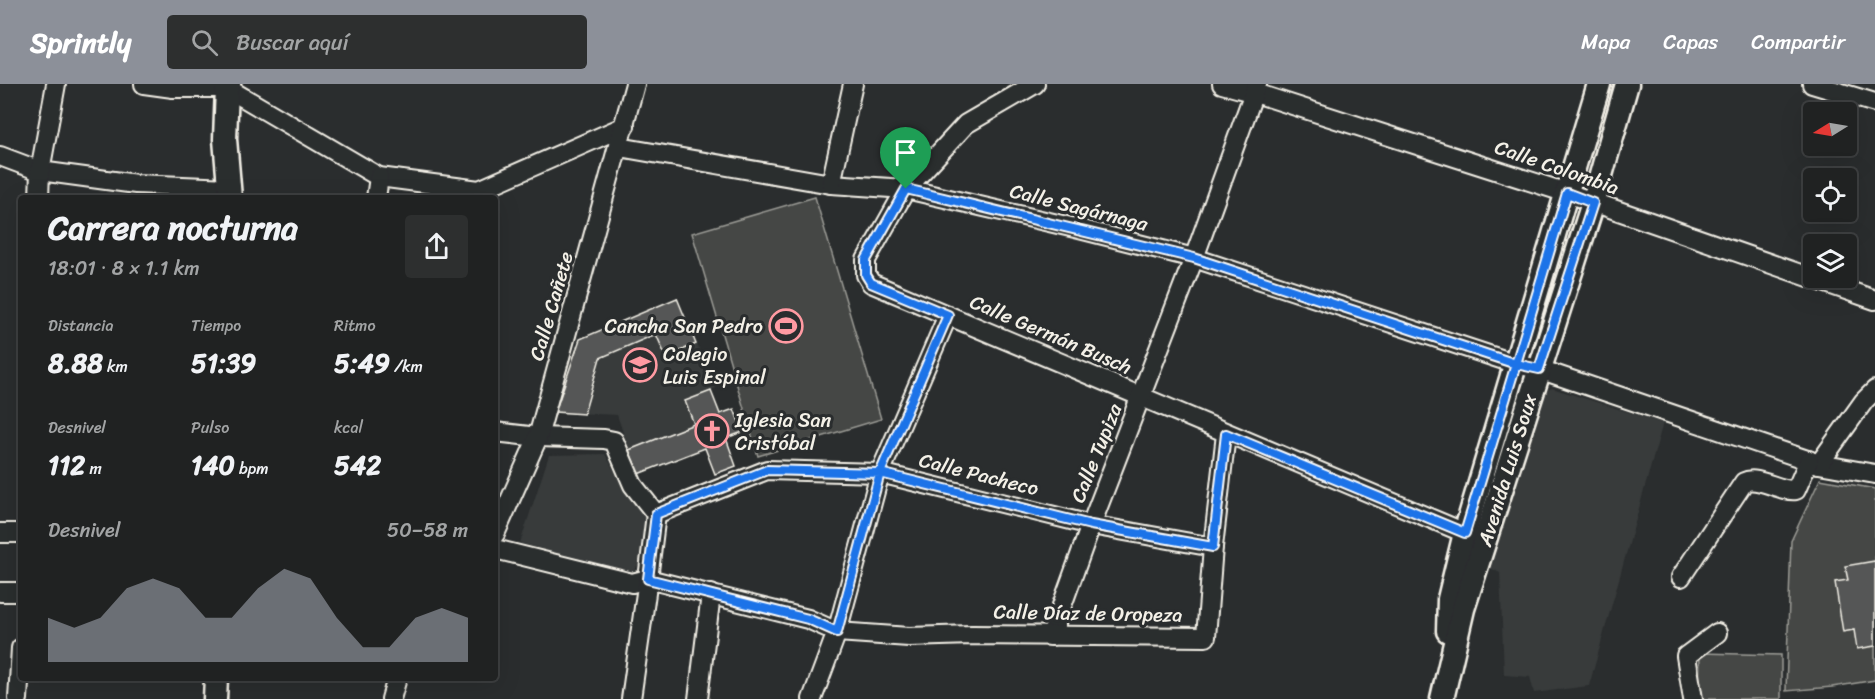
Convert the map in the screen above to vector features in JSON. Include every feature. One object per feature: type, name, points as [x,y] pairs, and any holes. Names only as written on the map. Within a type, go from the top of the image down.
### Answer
[{"type":"main road","name":"Avenida Luis Soux","points":[[1443,693],[1449,599],[1465,533],[1599,84]]},
{"type":"main road","name":"Avenida Luis Soux","points":[[1443,693],[1463,609],[1593,203],[1626,84]]},
{"type":"main road","points":[[228,86],[225,139],[230,193]]},
{"type":"main road","points":[[215,699],[216,681]]},
{"type":"street","points":[[39,195],[40,171],[56,84]]},
{"type":"street","points":[[144,84],[173,88],[228,86],[379,177],[479,190],[625,126]]},
{"type":"street","name":"Calle Cañete","points":[[498,527],[538,437],[635,84]]},
{"type":"street","points":[[831,184],[853,84]]},
{"type":"street","name":"Calle Germán Busch","points":[[1035,84],[966,124],[906,189],[866,260],[866,275],[871,283],[1465,533]]},
{"type":"street","name":"Calle Colombia","points":[[1222,84],[1256,88],[1875,300]]},
{"type":"street","points":[[1812,84],[1875,103]]},
{"type":"street","name":"Calle Tupiza","points":[[1051,636],[1256,88]]},
{"type":"street","name":"Calle Sagárnaga","points":[[619,147],[831,184],[906,189],[1194,258],[1516,364],[1539,369],[1814,462],[1875,474]]},
{"type":"street","points":[[0,156],[40,171],[136,184],[230,193]]},
{"type":"street","points":[[376,195],[379,177]]},
{"type":"street","points":[[812,699],[837,632],[880,473],[948,315]]},
{"type":"street","points":[[1681,577],[1744,482],[1754,480],[1781,489],[1796,490],[1814,462],[1875,390]]},
{"type":"street","points":[[498,432],[614,441],[633,485],[656,514],[631,699]]},
{"type":"street","name":"Calle Díaz de Oropeza","points":[[837,632],[909,637],[972,635],[1206,637],[1213,547],[1226,434]]},
{"type":"street","name":"Calle Pacheco","points":[[656,514],[767,470],[880,473],[1091,525],[1213,547]]},
{"type":"street","points":[[0,533],[18,533]]},
{"type":"street","points":[[498,550],[632,583],[648,579],[711,594],[808,619],[837,632]]},
{"type":"street","points":[[0,592],[18,592]]},
{"type":"street","points":[[698,699],[711,594]]},
{"type":"street","points":[[1693,699],[1686,656],[1717,633]]},
{"type":"street","points":[[18,699],[19,681]]},
{"type":"street","points":[[391,699],[396,681]]},
{"type":"shaded area","name":"Cancha San Pedro","points":[[815,197],[881,419],[758,456],[692,233]]},
{"type":"shaded area","name":"Colegio Luis Espinal","points":[[677,298],[696,344],[721,386],[687,401],[694,424],[629,450],[617,415],[555,412],[580,339]]},
{"type":"shaded area","points":[[1552,388],[1663,423],[1589,686],[1534,693],[1530,677],[1504,675],[1500,573],[1484,565],[1545,391]]},
{"type":"shaded area","points":[[605,454],[628,494],[648,515],[641,562],[630,575],[520,543],[549,455]]},
{"type":"shaded area","points":[[1820,479],[1875,489],[1875,680],[1786,691],[1791,541]]},
{"type":"shaded area","points":[[1700,653],[1781,655],[1781,699],[1699,699]]},
{"type":"building","points":[[677,298],[696,344],[666,357],[656,334],[600,358],[584,414],[555,412],[580,339]]},
{"type":"building","points":[[711,391],[720,414],[734,409],[743,432],[726,438],[736,466],[715,474],[705,448],[638,474],[629,450],[694,424],[685,401]]},
{"type":"building","points":[[1875,561],[1875,646],[1857,649],[1854,630],[1843,632],[1835,582],[1848,580],[1845,566]]},
{"type":"place","name":"Cancha San Pedro","points":[[786,326]]},
{"type":"place","name":"Colegio Luis Espinal","points":[[640,365]]},
{"type":"place","name":"Iglesia San Cristóbal","points":[[712,431]]},
{"type":"route","points":[[906,189],[866,260],[866,275],[871,283],[948,315],[880,473],[837,632],[808,619],[648,579],[656,514],[767,470],[880,473],[1091,525],[1213,547],[1226,434],[1465,533],[1516,364],[1539,369],[1593,203],[1567,193],[1516,364],[1194,258],[906,189]]}]
